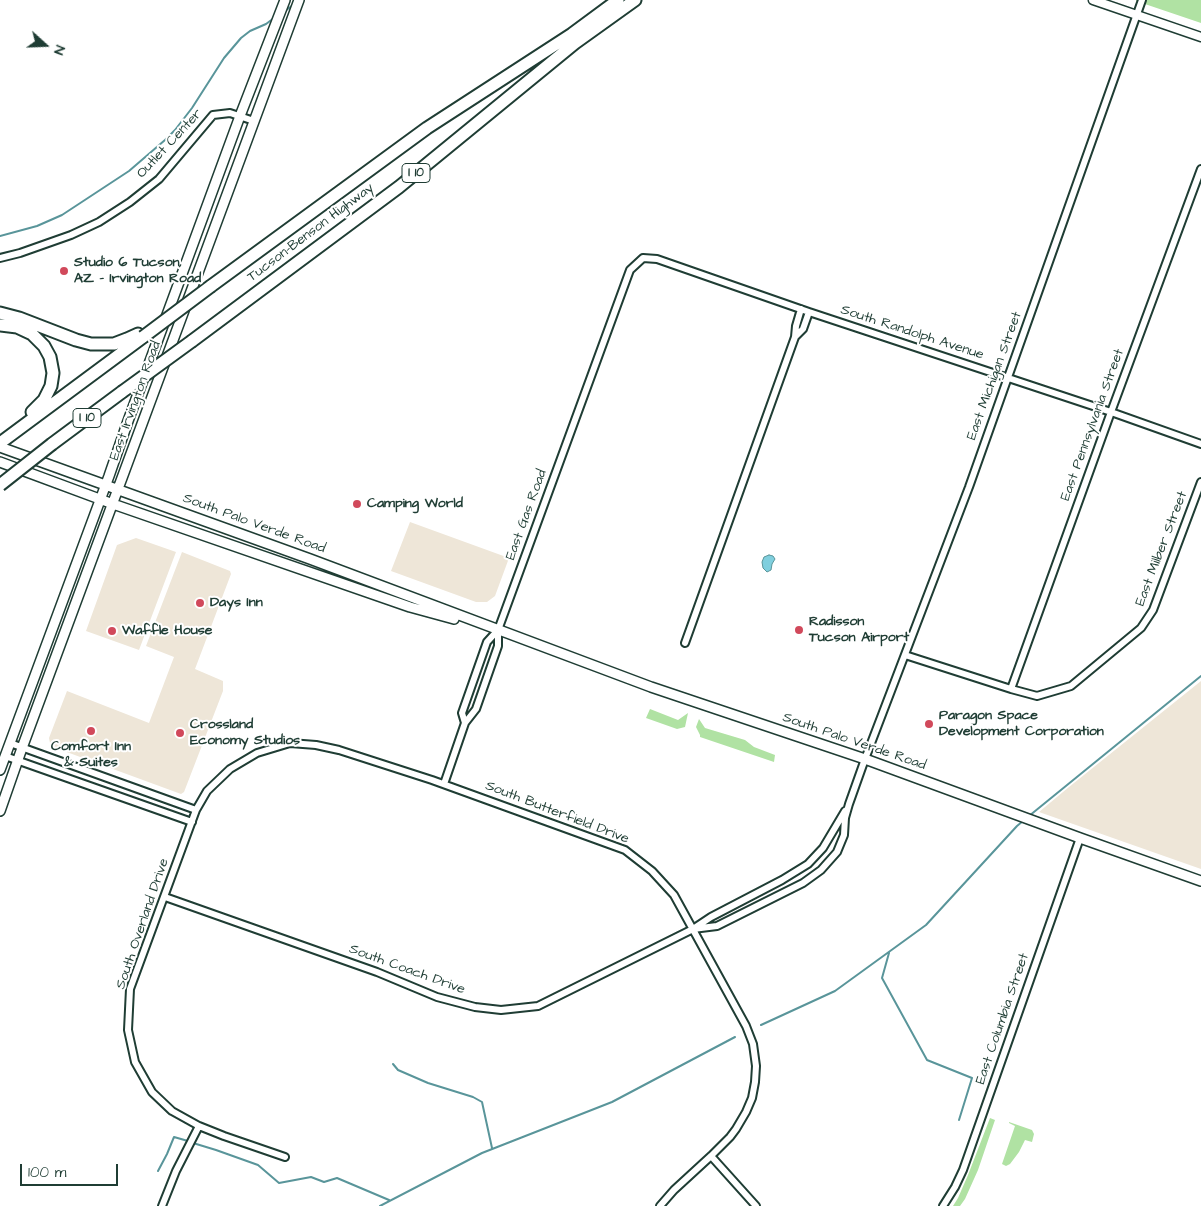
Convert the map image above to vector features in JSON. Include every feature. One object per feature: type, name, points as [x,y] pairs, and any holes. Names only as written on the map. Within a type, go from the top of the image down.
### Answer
[{"type":"highway","name":"Tucson–Benson Highway","points":[[0,441],[144,333],[238,267],[427,128],[572,34],[618,0]]},
{"type":"highway","name":"Tucson–Benson Highway","points":[[0,484],[399,187],[575,43],[635,0]]},
{"type":"highway","points":[[0,313],[91,344],[118,343],[144,333]]},
{"type":"highway","points":[[0,325],[17,327],[26,330],[36,337],[47,350],[53,368],[51,386],[44,400],[14,430]]},
{"type":"main road","name":"East Irvington Road","points":[[0,770],[240,116],[285,0]]},
{"type":"main road","name":"East Irvington Road","points":[[0,811],[299,0]]},
{"type":"main road","name":"South Palo Verde Road","points":[[0,447],[106,484],[651,687],[865,759],[1201,881]]},
{"type":"main road","name":"South Palo Verde Road","points":[[0,462],[113,504],[410,607],[498,630]]},
{"type":"main road","points":[[314,573],[337,576],[372,588],[380,586]]},
{"type":"street","points":[[1093,0],[1201,37]]},
{"type":"street","name":"East Michigan Street","points":[[865,759],[961,507],[1142,0]]},
{"type":"street","name":"Outlet Center","points":[[0,258],[71,235],[99,222],[130,202],[159,179],[214,115],[230,113],[254,121]]},
{"type":"street","name":"East Pennsylvania Street","points":[[1011,689],[1201,169]]},
{"type":"street","name":"South Randolph Avenue","points":[[643,258],[657,259],[1201,444]]},
{"type":"street","name":"East Gas Road","points":[[444,784],[464,723],[476,709],[498,646],[498,630],[630,270],[643,258]]},
{"type":"street","points":[[685,643],[795,337],[801,309]]},
{"type":"street","points":[[795,337],[803,329],[809,312]]},
{"type":"street","name":"East Milber Street","points":[[905,655],[1037,696],[1071,686],[1141,628],[1153,610],[1201,482]]},
{"type":"street","points":[[464,723],[462,713],[486,642],[498,630]]},
{"type":"street","points":[[10,743],[196,810]]},
{"type":"street","name":"South Butterfield Drive","points":[[192,822],[196,810],[207,792],[230,769],[257,754],[290,743],[316,745],[339,750],[444,784],[625,850],[652,871],[674,895],[746,1026],[753,1044],[756,1066],[754,1090],[746,1112],[730,1137],[711,1156]]},
{"type":"street","points":[[5,756],[192,822]]},
{"type":"street","name":"South Coach Drive","points":[[693,929],[717,926],[803,883],[821,870],[837,852],[844,835],[849,804],[865,759]]},
{"type":"street","points":[[137,803],[155,804],[186,816],[196,810]]},
{"type":"street","name":"South Coach Drive","points":[[165,897],[377,972],[437,997],[475,1007],[501,1010],[538,1006],[693,929],[711,917],[782,880],[808,864],[823,848],[849,804]]},
{"type":"street","name":"South Overland Drive","points":[[192,822],[130,989],[128,1030],[135,1062],[152,1092],[172,1111],[199,1126],[285,1157]]},
{"type":"street","name":"East Columbia Street","points":[[943,1206],[963,1170],[1080,838]]},
{"type":"street","points":[[813,859],[821,870]]},
{"type":"street","points":[[162,1206],[176,1171],[199,1126]]},
{"type":"street","points":[[660,1206],[674,1190],[711,1156],[756,1206]]},
{"type":"shaded area","points":[[410,522],[509,558],[495,596],[487,602],[476,602],[391,571]]},
{"type":"shaded area","points":[[136,538],[176,552],[139,650],[86,631],[117,545]]},
{"type":"shaded area","points":[[182,552],[230,571],[231,574],[195,669],[223,681],[223,691],[184,792],[181,794],[53,747],[49,738],[67,691],[149,723],[174,657],[146,646]]},
{"type":"shaded area","points":[[1201,681],[1201,869],[1039,812],[1069,787]]},
{"type":"green space","points":[[1201,0],[1201,23],[1136,1]]},
{"type":"green space","points":[[650,709],[678,720],[688,713],[685,727],[677,729],[646,718]]},
{"type":"green space","points":[[699,719],[705,728],[745,740],[754,747],[775,755],[774,762],[700,737],[696,727]]},
{"type":"green space","points":[[990,1118],[995,1120],[978,1170],[965,1199],[960,1206],[953,1206],[968,1175]]},
{"type":"green space","points":[[1009,1122],[1032,1130],[1034,1134],[1032,1142],[1025,1140],[1019,1152],[1010,1164],[1006,1166],[1002,1164],[1015,1126]]},
{"type":"water","points":[[769,555],[775,559],[771,570],[767,572],[763,568],[762,562],[764,557]]},
{"type":"waterway","points":[[285,11],[293,5]]},
{"type":"waterway","points":[[0,236],[37,226],[62,215],[129,171],[175,130],[192,108],[224,58],[241,38],[274,18]]},
{"type":"waterway","points":[[1029,816],[1201,676]]},
{"type":"waterway","points":[[761,1025],[835,991],[926,925],[1023,821]]},
{"type":"waterway","points":[[889,953],[882,978],[927,1060],[972,1078],[959,1120]]},
{"type":"waterway","points":[[380,1206],[482,1153],[612,1102],[735,1037]]},
{"type":"waterway","points":[[393,1064],[398,1070],[428,1083],[473,1097],[482,1102],[492,1148]]},
{"type":"waterway","points":[[158,1171],[174,1137],[188,1141]]},
{"type":"waterway","points":[[193,1143],[258,1165],[279,1183],[311,1177],[324,1182],[337,1178],[389,1200]]},
{"type":"place","name":"Studio 6 Tucson, AZ - Irvington Road","points":[[64,271]]},
{"type":"place","name":"Camping World","points":[[357,504]]},
{"type":"place","name":"Days Inn","points":[[200,603]]},
{"type":"place","name":"Radisson Tucson Airport","points":[[799,630]]},
{"type":"place","name":"Waffle House","points":[[112,631]]},
{"type":"place","name":"Paragon Space Development Corporation","points":[[929,724]]},
{"type":"place","name":"Comfort Inn & Suites","points":[[91,731]]},
{"type":"place","name":"Crossland Economy Studios","points":[[180,733]]}]
